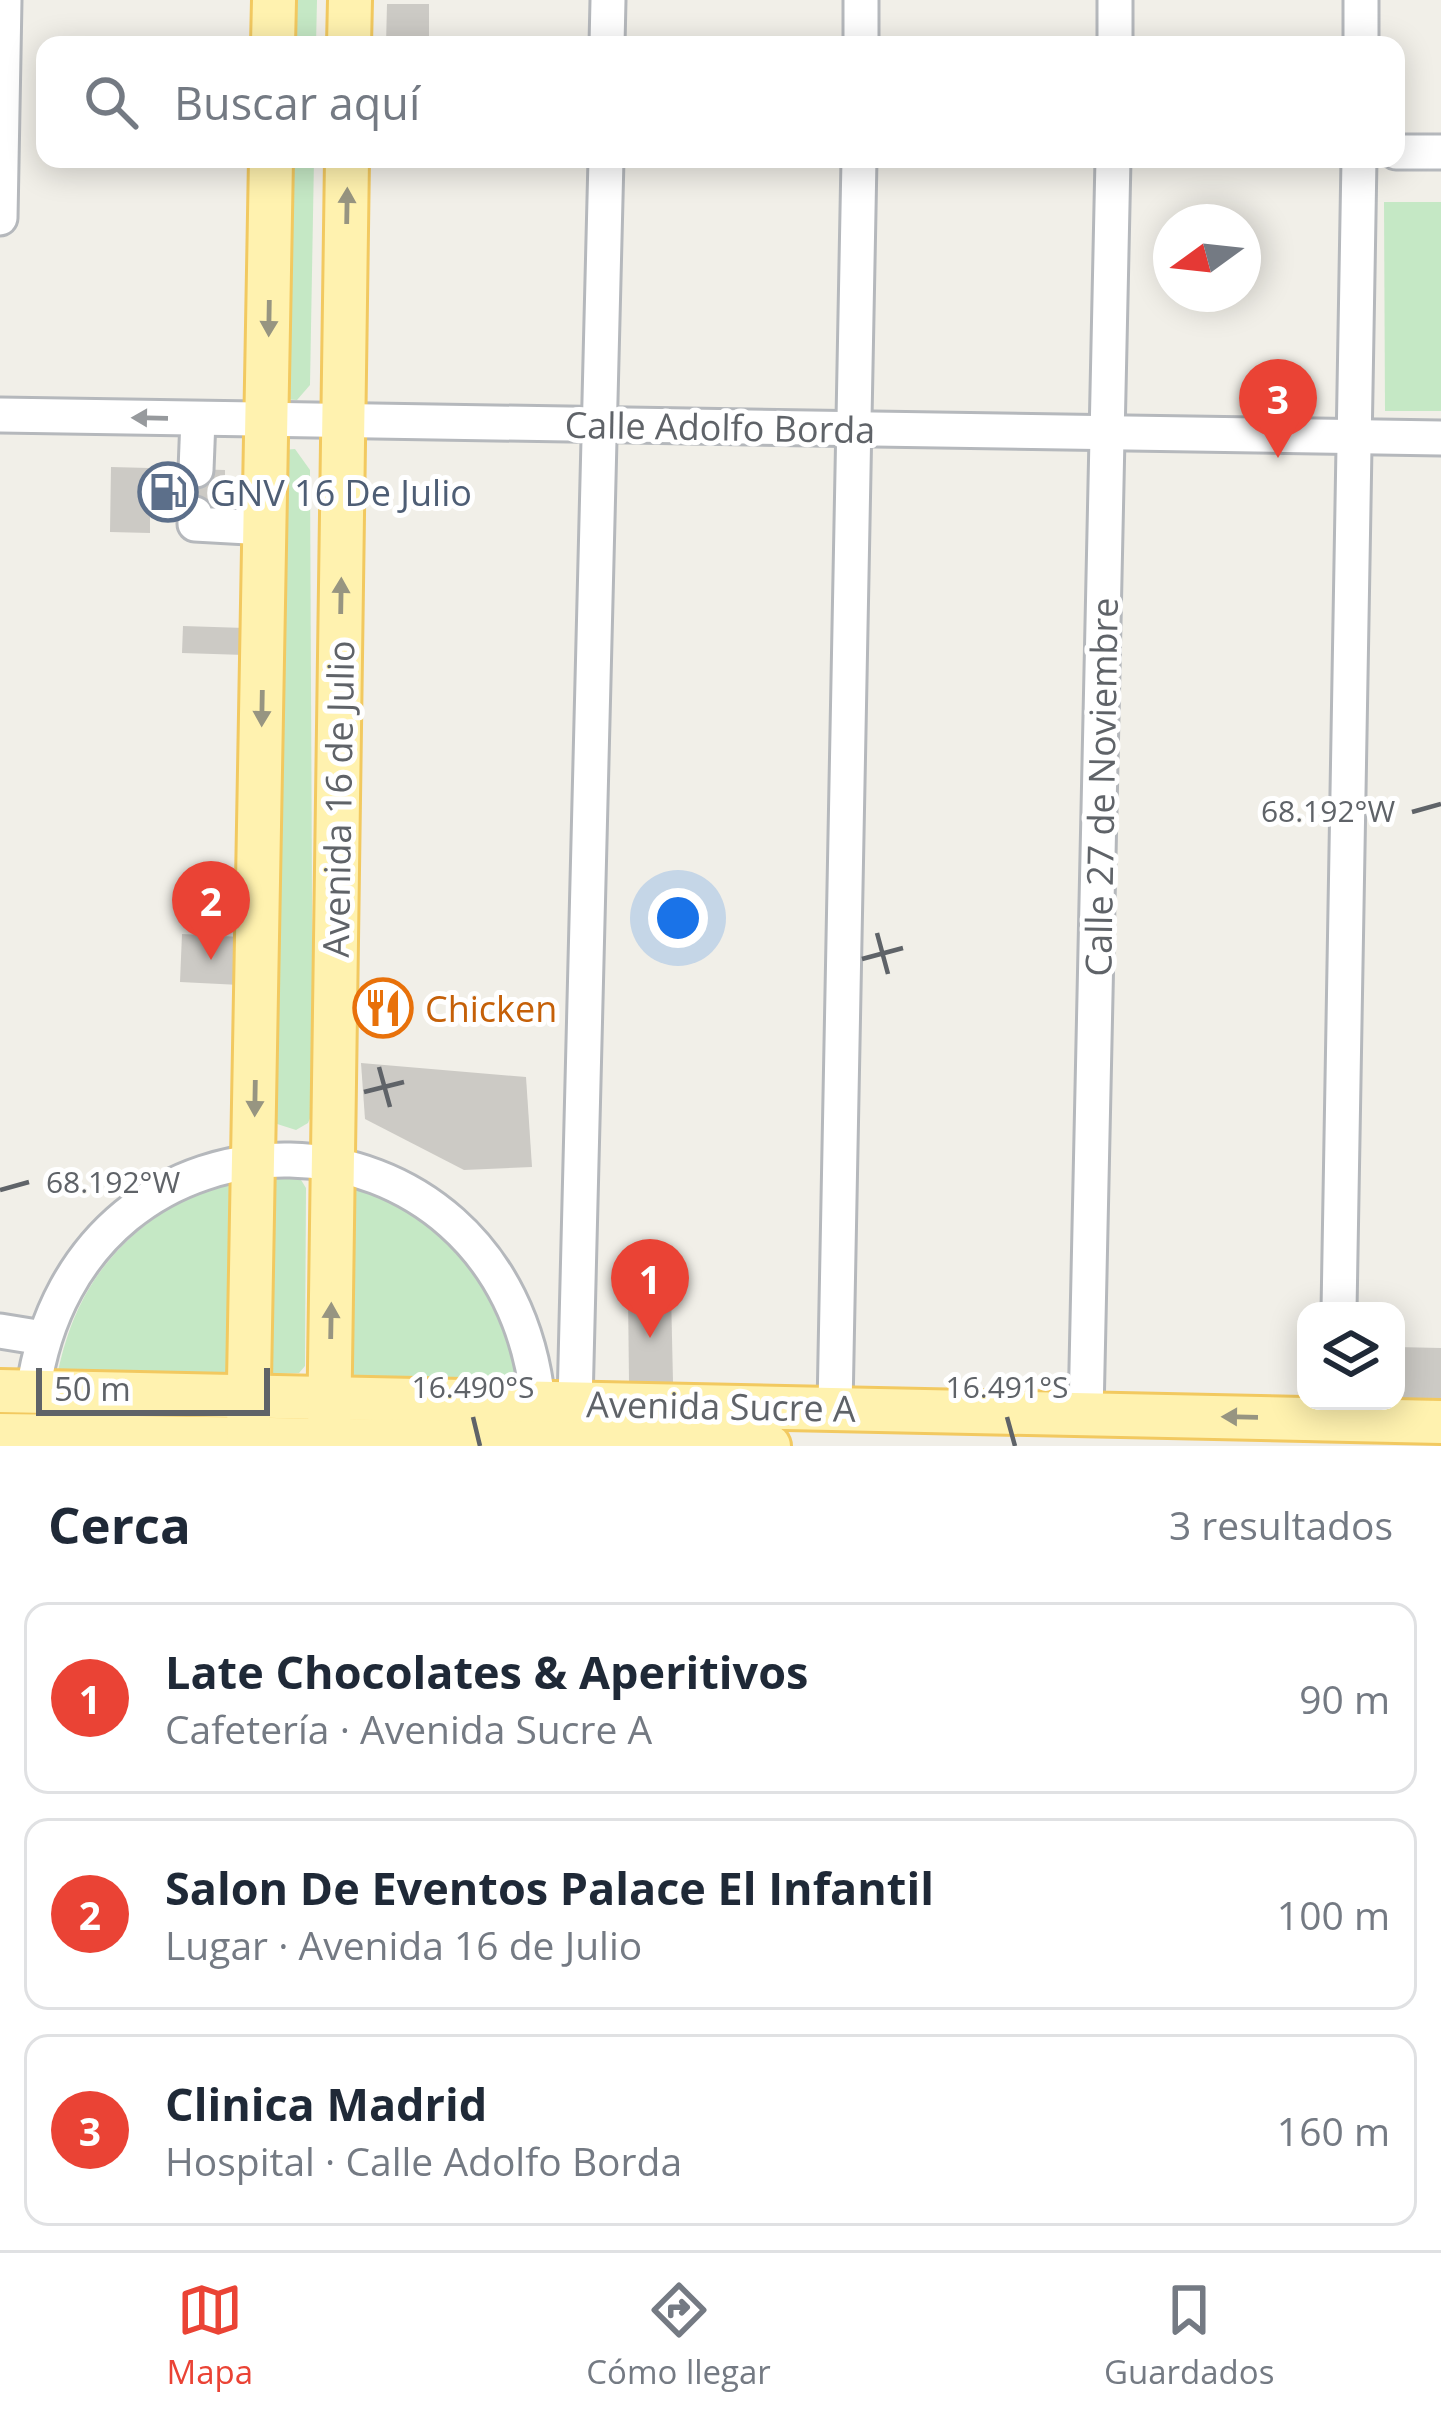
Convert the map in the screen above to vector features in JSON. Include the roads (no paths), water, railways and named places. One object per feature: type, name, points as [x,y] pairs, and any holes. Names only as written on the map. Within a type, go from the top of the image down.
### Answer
[{"type":"main road","points":[[273,36],[274,0]]},
{"type":"main road","points":[[349,36],[350,0]]},
{"type":"main road","points":[[249,1416],[271,168]]},
{"type":"main road","name":"Avenida 16 de Julio","points":[[329,1418],[347,168]]},
{"type":"main road","name":"Avenida Sucre A","points":[[16,1392],[249,1416],[769,1446]]},
{"type":"main road","name":"Avenida Sucre A","points":[[329,1418],[556,1403],[1086,1414],[1337,1410],[1441,1422]]},
{"type":"main road","name":"Avenida Sucre A","points":[[0,1435],[249,1416]]},
{"type":"street","points":[[0,218],[4,0]]},
{"type":"street","points":[[608,0],[608,36]]},
{"type":"street","points":[[861,36],[862,0]]},
{"type":"street","points":[[1114,36],[1115,0]]},
{"type":"street","points":[[1360,36],[1361,0]]},
{"type":"street","points":[[1405,152],[1441,152]]},
{"type":"street","points":[[556,1403],[601,425],[606,168]]},
{"type":"street","points":[[835,1408],[859,168]]},
{"type":"street","name":"Calle 27 de Noviembre","points":[[1086,1414],[1113,168]]},
{"type":"street","points":[[1339,1302],[1359,168]]},
{"type":"street","name":"Calle Adolfo Borda","points":[[0,415],[1441,438]]},
{"type":"street","points":[[196,470],[198,419]]},
{"type":"street","points":[[195,514],[195,524],[265,528]]},
{"type":"street","points":[[16,1392],[69,1279],[110,1228],[176,1182],[254,1160],[333,1161],[407,1189],[475,1244],[520,1318],[556,1403]]},
{"type":"street","points":[[0,1330],[43,1338]]},
{"type":"place","name":"Clinica Madrid","points":[[1278,458]]},
{"type":"place","name":"GNV 16 De Julio","points":[[168,492]]},
{"type":"place","name":"Salon De Eventos Palace El Infantil","points":[[211,960]]},
{"type":"place","name":"Chicken","points":[[383,1008]]},
{"type":"place","name":"Late Chocolates & Aperitivos","points":[[650,1338]]}]
